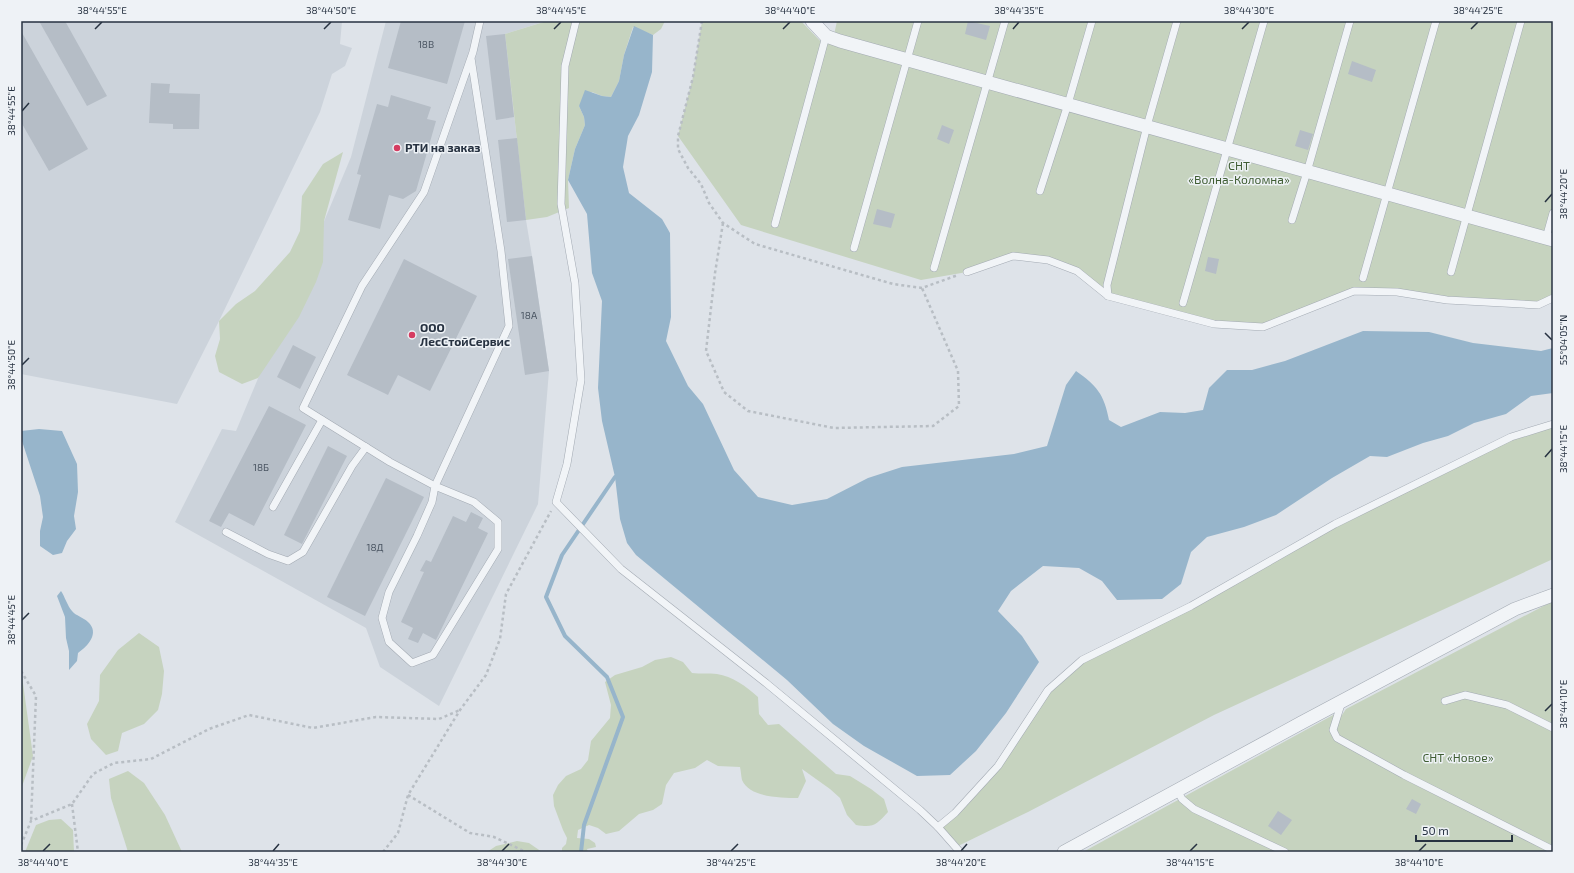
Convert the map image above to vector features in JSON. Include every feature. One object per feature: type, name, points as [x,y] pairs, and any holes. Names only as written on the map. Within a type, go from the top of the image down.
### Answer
[{"type":"street","points":[[812,21],[826,36],[907,60],[1549,239]]},
{"type":"street","points":[[1064,852],[1342,701],[1516,609],[1553,595]]},
{"type":"lane","points":[[471,58],[501,252],[509,326],[435,486],[432,502],[417,536],[389,592],[382,618],[389,642],[412,663],[433,655],[498,549],[498,522],[474,502],[435,486],[366,447],[303,408],[362,286],[424,192],[471,58],[480,21]]},
{"type":"lane","points":[[576,21],[565,66],[561,204],[575,283],[580,380],[567,464],[556,502],[621,569],[766,683],[914,805],[938,827],[960,852]]},
{"type":"lane","points":[[854,248],[918,21]]},
{"type":"lane","points":[[934,268],[1005,21]]},
{"type":"lane","points":[[1040,191],[1068,104],[1092,21]]},
{"type":"lane","points":[[1108,296],[1107,285],[1147,126],[1177,21]]},
{"type":"lane","points":[[1183,303],[1264,21]]},
{"type":"lane","points":[[1292,220],[1350,21]]},
{"type":"lane","points":[[1363,278],[1436,21]]},
{"type":"lane","points":[[1451,272],[1521,21]]},
{"type":"lane","points":[[775,224],[826,36]]},
{"type":"lane","points":[[1549,239],[1553,213]]},
{"type":"lane","points":[[966,272],[1013,256],[1048,260],[1077,271],[1108,296],[1214,324],[1263,326],[1354,292],[1397,292],[1447,300],[1538,305],[1553,298]]},
{"type":"lane","points":[[273,507],[322,420]]},
{"type":"lane","points":[[938,827],[955,813],[998,766],[1048,690],[1082,660],[1191,606],[1335,524],[1511,437],[1553,424]]},
{"type":"lane","points":[[226,532],[268,554],[288,561],[303,552],[352,466],[366,447]]},
{"type":"lane","points":[[1445,701],[1465,695],[1507,705],[1553,728]]},
{"type":"lane","points":[[1342,701],[1333,730],[1337,738],[1363,754],[1551,849]]},
{"type":"lane","points":[[1177,790],[1182,799],[1194,809],[1285,852]]},
{"type":"path","points":[[702,21],[693,77],[678,136],[678,149],[688,168],[701,184],[709,203],[723,223],[755,244],[893,284],[922,288],[966,272]]},
{"type":"path","points":[[723,223],[715,273],[706,351],[724,392],[748,410],[834,428],[933,426],[959,406],[958,371],[922,288]]},
{"type":"path","points":[[383,852],[398,833],[408,796],[460,710],[486,674],[500,639],[506,594],[556,502]]},
{"type":"path","points":[[21,671],[36,696],[31,821],[21,845]]},
{"type":"path","points":[[31,821],[72,804],[93,774],[114,763],[151,759],[209,729],[249,715],[314,728],[376,717],[440,719],[460,710]]},
{"type":"path","points":[[408,796],[470,833],[494,837],[526,852]]},
{"type":"path","points":[[72,804],[78,852]]},
{"type":"shaded area","points":[[21,21],[342,21],[340,44],[352,48],[345,66],[332,74],[320,112],[219,321],[177,404],[21,374]]},
{"type":"shaded area","points":[[386,21],[541,21],[540,23],[505,34],[526,220],[549,371],[538,504],[439,706],[380,667],[366,628],[175,522],[222,429],[236,431],[351,157]]},
{"type":"green space","points":[[547,21],[665,21],[661,29],[653,35],[633,27],[624,55],[619,81],[611,97],[602,96],[592,92],[579,106],[584,117],[585,125],[575,149],[568,180],[569,208],[547,217],[526,220],[505,34]]},
{"type":"green space","name":"СНТ «Волна-Коломна»","points":[[702,21],[801,21],[825,46],[834,35],[837,21],[1553,21],[1553,298],[1538,305],[1354,291],[1263,327],[1214,324],[1108,296],[1077,271],[1048,259],[1013,256],[967,272],[921,280],[741,225],[678,136],[693,77]]},
{"type":"green space","points":[[343,152],[324,221],[323,262],[316,282],[299,317],[258,378],[242,384],[219,372],[215,356],[220,339],[219,321],[236,304],[255,291],[290,252],[300,231],[302,196],[323,164]]},
{"type":"green space","points":[[1553,424],[1553,559],[1214,715],[1028,812],[956,847],[938,827],[998,766],[1048,690],[1082,660],[1191,606],[1335,524],[1511,437]]},
{"type":"green space","name":"СНТ «Новое»","points":[[1553,601],[1553,852],[1083,852],[1335,714],[1340,718],[1346,709]]},
{"type":"green space","points":[[139,633],[159,647],[164,671],[162,694],[158,710],[144,724],[122,733],[118,751],[106,755],[91,739],[87,724],[99,701],[100,675],[118,650]]},
{"type":"green space","points":[[671,657],[683,662],[692,673],[723,675],[744,686],[758,697],[759,714],[768,725],[779,724],[836,774],[850,776],[871,789],[884,799],[888,812],[877,823],[871,826],[856,825],[847,815],[840,798],[802,769],[806,781],[798,798],[784,798],[759,794],[746,786],[742,780],[740,767],[718,766],[707,760],[695,768],[674,773],[666,785],[662,804],[653,810],[639,814],[619,831],[606,834],[598,828],[589,825],[578,830],[577,838],[589,839],[595,843],[596,847],[587,849],[588,852],[562,852],[562,848],[566,844],[567,838],[554,806],[553,795],[558,785],[566,776],[581,769],[588,760],[591,741],[610,718],[611,705],[605,682],[615,675],[642,667],[655,660]]},
{"type":"green space","points":[[21,669],[33,756],[21,789]]},
{"type":"green space","points":[[128,771],[144,783],[165,815],[182,852],[128,852],[111,798],[109,779]]},
{"type":"green space","points":[[61,819],[73,830],[74,852],[25,852],[36,825],[49,820]]},
{"type":"green space","points":[[517,841],[529,843],[542,852],[487,852],[496,846]]},
{"type":"water","points":[[634,26],[653,35],[652,72],[639,115],[628,136],[623,167],[629,193],[662,219],[670,233],[671,317],[666,341],[688,386],[703,404],[734,470],[758,497],[792,505],[827,499],[868,478],[902,467],[1014,454],[1047,446],[1066,385],[1076,371],[1089,381],[1098,391],[1105,403],[1109,420],[1121,427],[1160,412],[1185,413],[1203,410],[1209,388],[1227,370],[1252,370],[1285,361],[1363,331],[1429,332],[1473,343],[1541,351],[1553,348],[1553,393],[1531,396],[1506,414],[1474,423],[1448,436],[1423,443],[1387,457],[1370,456],[1332,478],[1276,515],[1244,527],[1207,537],[1191,552],[1181,584],[1162,599],[1117,600],[1102,581],[1079,568],[1043,566],[1011,591],[998,611],[1022,636],[1039,662],[1006,713],[976,751],[950,775],[917,776],[864,746],[833,724],[787,680],[636,555],[627,543],[620,519],[615,477],[602,421],[598,388],[602,301],[592,273],[587,214],[568,180],[575,149],[585,125],[584,117],[579,106],[585,90],[602,96],[611,97],[619,81],[624,55]]},
{"type":"water","points":[[39,429],[62,431],[77,464],[78,492],[74,516],[76,529],[67,541],[62,553],[53,555],[40,546],[40,531],[43,517],[40,496],[21,438],[21,431]]},
{"type":"water","points":[[61,591],[72,611],[88,622],[93,630],[93,635],[89,643],[78,653],[77,661],[69,670],[69,651],[66,638],[65,617],[57,596]]},
{"type":"building","points":[[39,21],[65,21],[107,96],[87,106]]},
{"type":"building","points":[[401,21],[465,21],[447,84],[388,68]]},
{"type":"building","points":[[968,21],[990,26],[986,40],[965,34]]},
{"type":"building","points":[[21,31],[88,149],[49,171],[21,122]]},
{"type":"building","points":[[505,34],[514,117],[496,120],[486,36]]},
{"type":"building","points":[[1352,61],[1376,70],[1372,82],[1348,74]]},
{"type":"building","points":[[151,83],[170,84],[169,93],[200,94],[199,129],[173,129],[173,124],[149,123]]},
{"type":"building","name":"РТИ на заказ","points":[[391,95],[431,107],[427,119],[436,121],[416,191],[403,199],[389,195],[380,229],[348,220],[361,175],[357,174],[377,104],[388,107]]},
{"type":"building","points":[[942,125],[954,130],[949,144],[937,139]]},
{"type":"building","points":[[1300,130],[1313,134],[1308,150],[1295,146]]},
{"type":"building","points":[[517,138],[526,220],[507,222],[498,140]]},
{"type":"building","points":[[877,209],[895,214],[891,228],[873,224]]},
{"type":"building","points":[[532,256],[549,371],[525,375],[508,259]]},
{"type":"building","points":[[1208,257],[1219,259],[1216,274],[1205,271]]},
{"type":"building","name":"ООО ЛесСтойСервис","points":[[404,259],[477,296],[430,391],[398,375],[388,395],[347,375]]},
{"type":"building","points":[[293,345],[316,357],[300,389],[277,377]]},
{"type":"building","points":[[269,406],[306,425],[254,526],[229,513],[221,527],[209,521]]},
{"type":"building","points":[[328,446],[347,456],[302,544],[284,535]]},
{"type":"building","points":[[386,478],[424,497],[365,616],[327,597]]},
{"type":"building","points":[[471,512],[483,518],[478,528],[488,533],[436,640],[423,633],[418,643],[408,639],[413,628],[401,622],[424,572],[420,571],[426,560],[431,562],[453,516],[466,522]]},
{"type":"building","points":[[1412,799],[1421,804],[1416,814],[1406,809]]},
{"type":"building","points":[[1278,811],[1292,820],[1281,835],[1268,826]]},
{"type":"waterway","points":[[581,852],[584,825],[623,717],[607,677],[565,636],[546,597],[562,555],[615,477]]},
{"type":"place","name":"РТИ на заказ","points":[[397,148]]},
{"type":"place","name":"ООО ЛесСтойСервис","points":[[412,335]]}]
